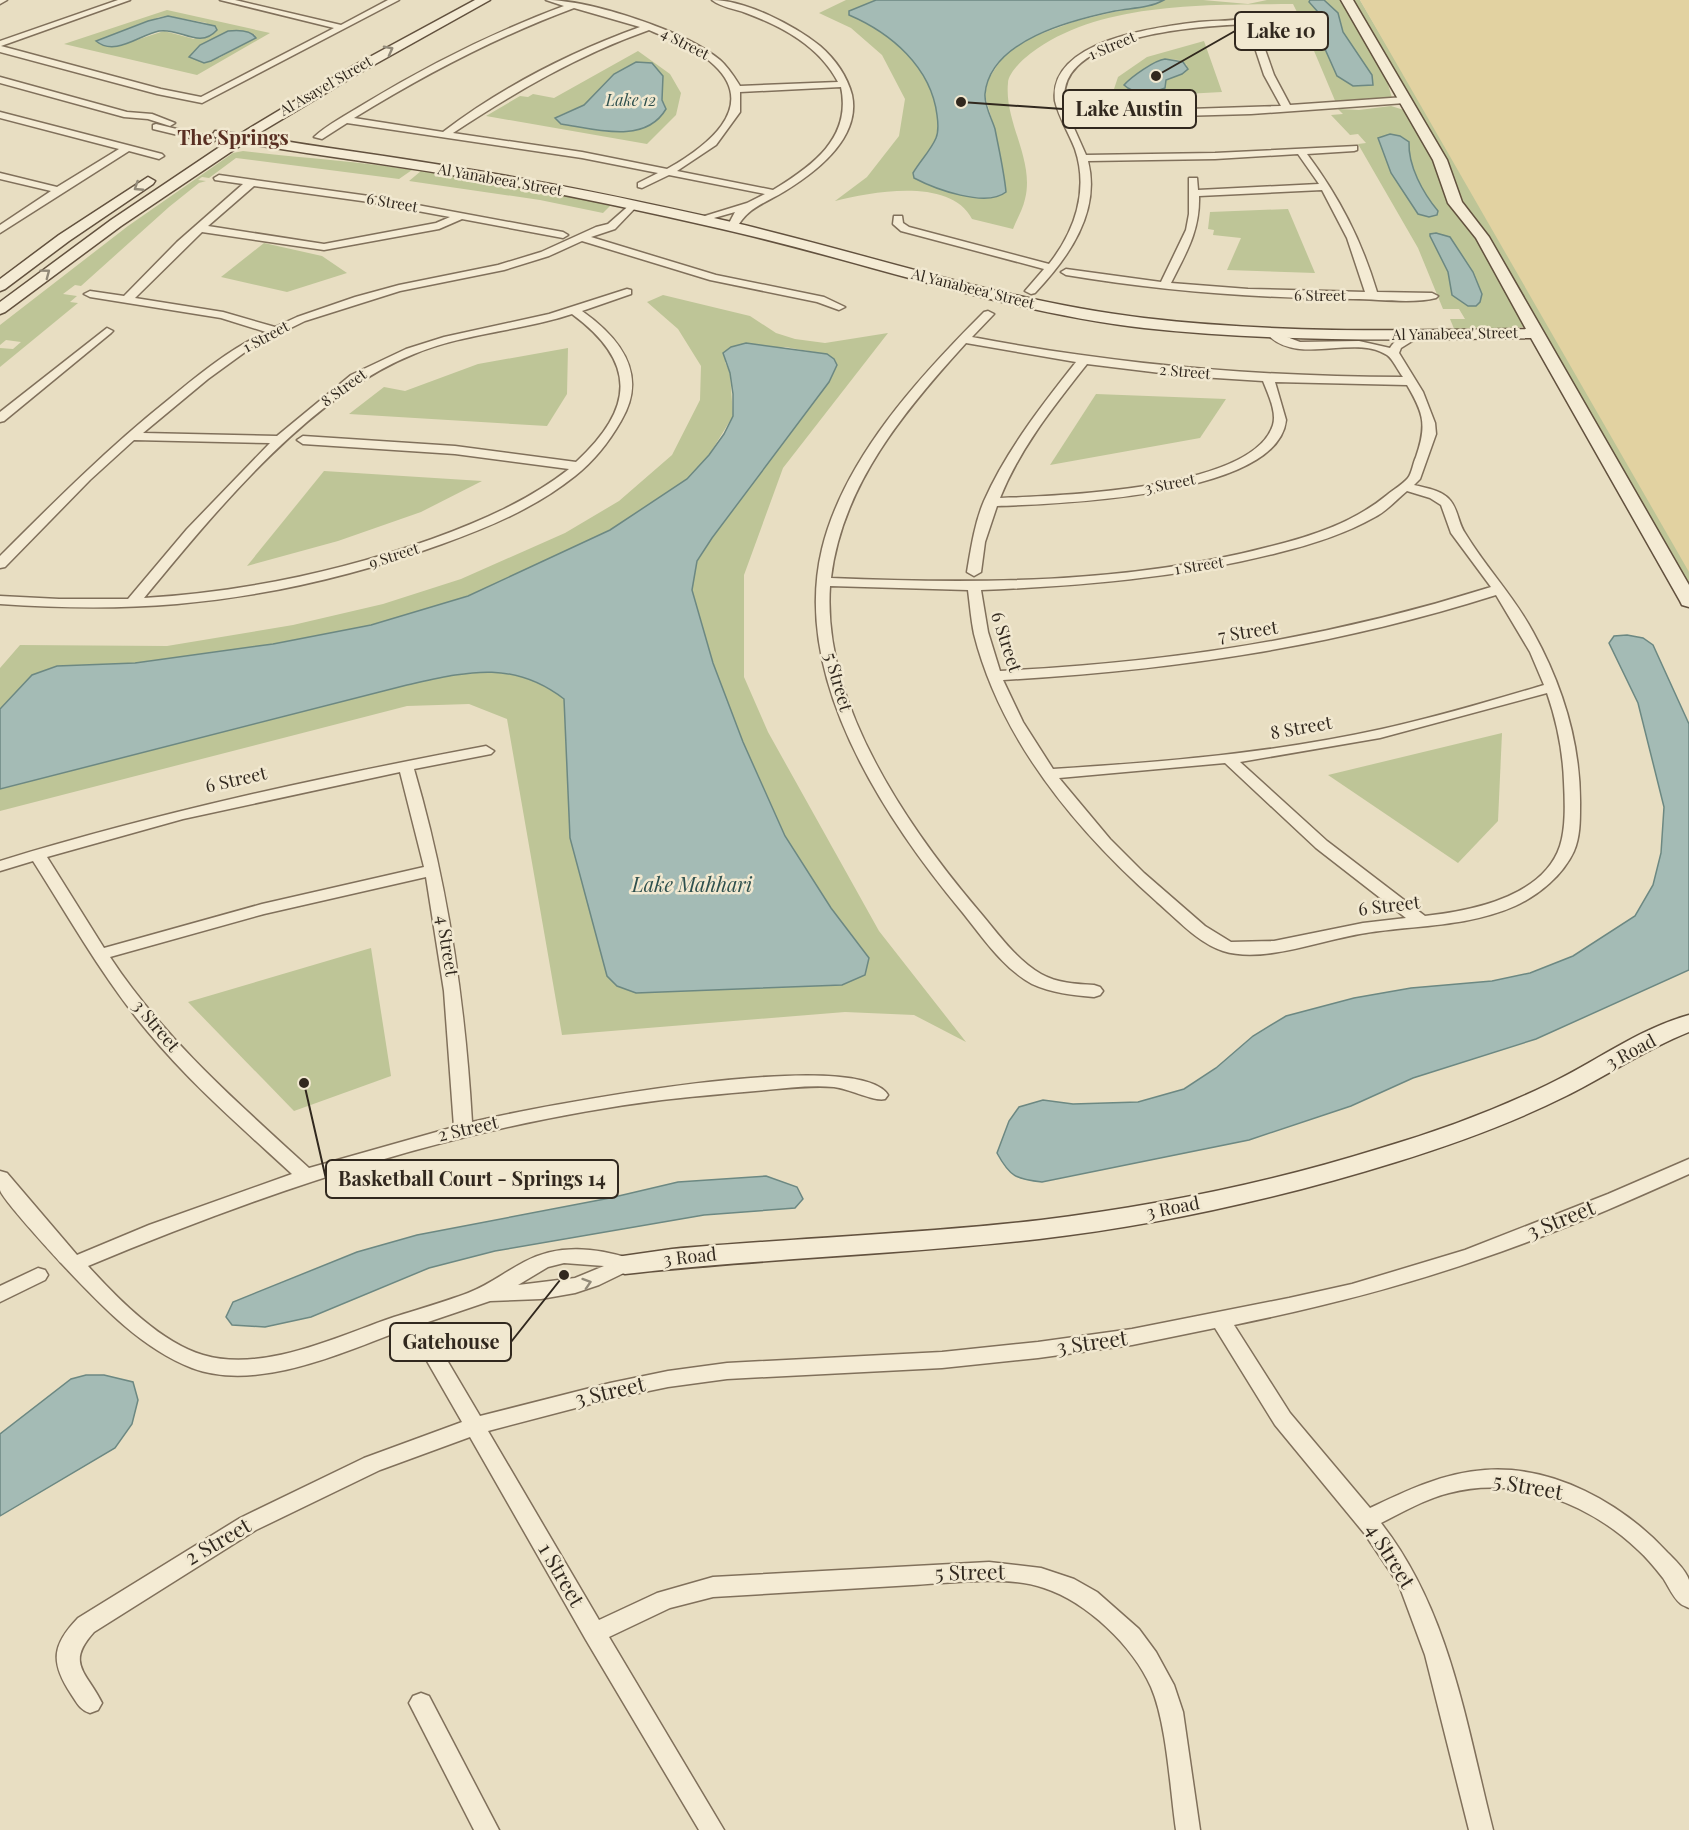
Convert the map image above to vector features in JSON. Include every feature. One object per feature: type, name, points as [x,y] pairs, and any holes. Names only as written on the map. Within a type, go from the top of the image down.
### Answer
[{"type":"street","points":[[0,44],[126,0]]},
{"type":"street","points":[[224,0],[340,27]]},
{"type":"street","points":[[0,48],[160,92],[202,100],[395,0]]},
{"type":"street","name":"Al Asayel Street","points":[[331,68],[460,0]]},
{"type":"street","name":"Al Asayel Street","points":[[191,152],[227,136],[484,0]]},
{"type":"street","name":"4 Street","points":[[550,0],[648,27],[689,43],[708,54],[725,70],[735,89]]},
{"type":"street","points":[[716,0],[758,15],[805,38],[831,60],[848,93],[849,112],[836,142],[813,167],[738,214],[732,227]]},
{"type":"street","points":[[1347,0],[1440,160],[1455,203],[1482,237],[1689,601]]},
{"type":"street","points":[[319,137],[414,78],[478,44],[573,5]]},
{"type":"street","points":[[1250,20],[1269,75],[1287,109]]},
{"type":"street","name":"1 Street","points":[[1031,291],[1070,243],[1081,218],[1086,185],[1083,158],[1065,116],[1059,94],[1062,80],[1077,62],[1100,48],[1127,38],[1168,28],[1250,20],[1295,20]]},
{"type":"street","points":[[447,133],[553,68],[591,49],[648,27]]},
{"type":"street","name":"Al Yanabeea' Street","points":[[0,80],[128,116],[140,124],[165,125],[227,136],[290,153],[419,166],[628,204],[700,219],[1044,307],[1133,321],[1274,335],[1413,336],[1537,333]]},
{"type":"street","points":[[642,185],[699,153],[726,128],[735,109],[735,89],[844,84]]},
{"type":"street","points":[[1065,116],[1407,103]]},
{"type":"street","points":[[0,115],[159,156]]},
{"type":"street","name":"Al Yanabeea' Street","points":[[128,116],[139,115],[165,125]]},
{"type":"street","points":[[345,120],[447,133],[669,171],[774,193]]},
{"type":"street","name":"Al Asayel Street","points":[[0,309],[227,136]]},
{"type":"street","points":[[1083,158],[1301,152],[1354,148]]},
{"type":"street","points":[[0,230],[126,149]]},
{"type":"street","points":[[1301,152],[1327,187],[1353,237],[1372,296]]},
{"type":"street","points":[[0,286],[64,238],[163,171]]},
{"type":"street","points":[[0,176],[59,190]]},
{"type":"street","name":"6 Street","points":[[219,178],[463,215],[563,235]]},
{"type":"street","points":[[1164,287],[1191,230],[1193,180]]},
{"type":"street","points":[[127,299],[199,228],[252,182]]},
{"type":"street","points":[[1194,192],[1327,187]]},
{"type":"street","points":[[700,219],[760,201]]},
{"type":"street","name":"1 Street","points":[[0,564],[86,477],[131,436],[225,360],[275,331],[320,312],[368,296],[437,279],[500,268],[545,254],[613,225],[628,204]]},
{"type":"street","points":[[199,228],[324,247],[439,226],[463,215]]},
{"type":"street","points":[[898,218],[898,224],[905,229],[1052,268]]},
{"type":"street","points":[[583,238],[694,272],[820,299],[839,307]]},
{"type":"street","name":"6 Street","points":[[1066,272],[1164,287],[1243,294],[1432,296]]},
{"type":"street","name":"8 Street","points":[[132,603],[192,532],[280,440],[336,392],[377,365],[444,340],[527,323],[627,292]]},
{"type":"street","points":[[90,294],[223,315],[275,331]]},
{"type":"street","name":"9 Street","points":[[0,600],[48,603],[132,603],[197,598],[273,587],[343,571],[409,552],[483,524],[514,509],[542,494],[578,466],[606,437],[615,423],[627,392],[627,377],[618,350],[592,323],[574,310]]},
{"type":"street","name":"5 Street","points":[[988,314],[963,339],[903,409],[861,472],[834,528],[822,602],[830,663],[844,707],[864,755],[904,825],[956,897],[1020,967],[1036,978],[1073,990],[1094,991]]},
{"type":"street","points":[[0,418],[107,331]]},
{"type":"street","points":[[1274,335],[1299,345],[1366,345],[1393,353],[1396,346],[1413,336]]},
{"type":"street","name":"2 Street","points":[[963,339],[1084,360],[1176,372],[1268,378],[1410,381]]},
{"type":"street","name":"1 Street","points":[[824,582],[1121,577],[1190,567],[1300,545],[1354,524],[1380,510],[1408,488],[1422,468],[1430,435],[1428,417],[1421,399],[1393,353]]},
{"type":"street","points":[[974,579],[981,530],[1000,481],[1026,438],[1084,360]]},
{"type":"street","name":"3 Street","points":[[990,502],[1070,499],[1116,494],[1188,482],[1237,467],[1257,456],[1272,442],[1279,427],[1279,411],[1268,378]]},
{"type":"street","points":[[131,436],[280,440]]},
{"type":"street","points":[[303,440],[466,451],[578,466]]},
{"type":"street","name":"6 Street","points":[[974,579],[980,630],[996,676],[1017,723],[1050,774],[1078,812],[1111,849],[1156,893],[1219,944],[1232,948],[1260,949],[1323,935],[1472,914],[1509,902],[1546,877],[1566,851],[1570,836],[1573,797],[1571,760],[1564,723],[1534,644],[1500,589],[1458,533],[1445,502],[1435,496],[1408,488]]},
{"type":"street","name":"7 Street","points":[[996,676],[1132,667],[1264,650],[1388,623],[1500,589]]},
{"type":"street","name":"8 Street","points":[[1050,774],[1138,769],[1229,759],[1389,732],[1460,715],[1552,687]]},
{"type":"street","name":"6 Street","points":[[0,866],[117,831],[230,802],[486,751]]},
{"type":"street","points":[[1229,759],[1259,791],[1317,843],[1421,921]]},
{"type":"street","name":"4 Street","points":[[406,766],[422,816],[434,870],[454,991],[463,1130]]},
{"type":"street","name":"3 Street","points":[[37,854],[102,954],[154,1028],[247,1122],[304,1174]]},
{"type":"street","points":[[102,954],[262,909],[434,870]]},
{"type":"street","name":"3 Road","points":[[74,1264],[156,1340],[199,1363],[245,1367],[269,1365],[293,1360],[487,1293],[531,1267],[562,1256],[598,1257],[625,1264],[735,1252],[1000,1234],[1101,1221],[1252,1192],[1376,1158],[1490,1118],[1554,1092],[1689,1023]]},
{"type":"street","name":"2 Street","points":[[74,1264],[238,1197],[304,1174],[463,1130],[605,1102],[736,1086],[836,1081],[856,1084],[879,1095]]},
{"type":"street","name":"3 Street","points":[[475,1426],[610,1390],[668,1379],[727,1371],[942,1360],[1038,1350],[1132,1337],[1221,1320],[1352,1291],[1471,1255],[1615,1199],[1689,1166]]},
{"type":"street","points":[[0,1178],[74,1264]]},
{"type":"street","name":"3 Road","points":[[487,1293],[513,1294],[567,1288],[588,1283],[625,1264]]},
{"type":"street","points":[[0,1295],[38,1275]]},
{"type":"street","name":"1 Street","points":[[413,1319],[594,1633],[712,1830]]},
{"type":"street","name":"4 Street","points":[[1221,1320],[1246,1365],[1284,1422],[1368,1519],[1389,1548],[1422,1610],[1434,1644],[1481,1830]]},
{"type":"street","name":"2 Street","points":[[90,1703],[68,1669],[66,1661],[72,1642],[86,1625],[248,1524],[372,1464],[475,1426]]},
{"type":"street","name":"5 Street","points":[[1368,1519],[1426,1492],[1452,1483],[1484,1479],[1517,1481],[1553,1488],[1586,1500],[1640,1536],[1660,1556],[1689,1598]]},
{"type":"street","name":"5 Street","points":[[594,1633],[665,1600],[697,1590],[722,1586],[989,1571],[1041,1577],[1066,1586],[1089,1599],[1131,1636],[1148,1659],[1162,1685],[1171,1712],[1188,1830]]},
{"type":"street","points":[[421,1703],[487,1830]]},
{"type":"green space","points":[[846,0],[876,0],[857,8],[849,15],[880,31],[894,42],[918,67],[927,82],[933,98],[938,129],[931,147],[913,172],[914,178],[937,188],[977,198],[1006,192],[995,130],[985,96],[988,80],[1000,61],[1012,49],[1035,36],[1076,21],[1164,0],[1203,0],[1248,4],[1267,0],[1342,0],[1385,74],[1392,98],[1336,103],[1301,20],[1309,19],[1307,14],[1298,14],[1293,4],[1190,6],[1118,16],[1084,25],[1053,39],[1025,58],[1010,76],[1008,98],[1010,112],[1023,155],[1027,184],[1024,203],[1013,229],[972,219],[961,206],[947,197],[929,192],[889,192],[835,201],[867,177],[899,136],[905,99],[882,55],[851,28],[819,13]]},
{"type":"green space","points":[[1347,0],[1360,0],[1689,560],[1689,601]]},
{"type":"green space","points":[[167,10],[270,33],[197,75],[64,44]],"holes":[[[168,16],[207,23],[194,39],[164,31],[115,47],[99,44],[159,17]],[[228,31],[254,34],[256,37],[219,58],[192,53],[200,45]]]},
{"type":"green space","points":[[1204,41],[1222,92],[1111,98],[1118,77],[1147,57]],"holes":[[[1165,59],[1179,60],[1187,65],[1166,80],[1166,86],[1148,92],[1128,89],[1126,82],[1154,63]]]},
{"type":"green space","points":[[638,51],[670,74],[681,93],[676,115],[647,144],[486,116],[520,96],[528,97],[533,94],[554,98]],"holes":[[[636,62],[662,82],[662,100],[665,105],[609,132],[561,124],[558,116],[584,105],[614,74]]]},
{"type":"green space","points":[[1391,106],[1404,110],[1434,161],[1448,200],[1480,242],[1524,324],[1523,327],[1455,331],[1450,319],[1465,319],[1459,309],[1443,309],[1418,248],[1358,144],[1366,143],[1358,134],[1350,135],[1331,115],[1343,114],[1338,109],[1359,110]]},
{"type":"green space","points":[[243,151],[412,170],[399,179],[236,158],[209,178],[202,177],[198,180],[206,181],[199,183],[169,207],[81,286],[75,285],[63,294],[77,296],[70,302],[78,303],[0,367],[0,348],[13,349],[21,342],[6,340],[0,345],[0,325],[128,226],[233,153]]},
{"type":"green space","points":[[421,171],[508,184],[611,205],[603,213],[540,200],[409,181]]},
{"type":"green space","points":[[1288,209],[1315,273],[1227,270],[1241,238],[1213,235],[1214,230],[1208,229],[1210,212]]},
{"type":"green space","points":[[264,243],[322,256],[347,273],[287,292],[221,277]]},
{"type":"green space","points":[[663,295],[750,316],[776,333],[795,339],[825,343],[888,333],[783,468],[744,575],[744,677],[768,732],[879,931],[966,1042],[914,1015],[845,1012],[562,1035],[507,719],[469,704],[407,706],[0,811],[0,789],[407,685],[469,673],[507,674],[526,678],[564,699],[570,838],[584,883],[869,958],[831,908],[785,836],[743,742],[713,663],[692,590],[697,561],[712,538],[829,382],[837,365],[826,354],[785,347],[725,362],[730,373],[733,416],[709,455],[687,479],[610,530],[553,559],[468,596],[371,625],[273,644],[135,663],[57,666],[32,675],[0,709],[0,668],[20,645],[167,646],[293,625],[383,604],[461,579],[565,533],[619,501],[672,455],[700,400],[701,366],[678,329],[647,302]]},
{"type":"green space","points":[[568,348],[567,394],[547,426],[349,414],[384,387],[405,391],[478,364]]},
{"type":"green space","points":[[1096,394],[1226,399],[1200,438],[1050,465]]},
{"type":"green space","points":[[324,471],[482,481],[421,512],[338,541],[247,566]]},
{"type":"green space","points":[[1502,733],[1498,821],[1458,863],[1328,775]]},
{"type":"green space","points":[[371,948],[391,1076],[294,1111],[188,1002]]},
{"type":"sand","points":[[1360,0],[1689,0],[1689,572]]},
{"type":"water","points":[[876,0],[1164,0],[1153,5],[1097,15],[1056,27],[1017,46],[1001,60],[990,75],[985,98],[995,129],[1006,192],[997,196],[974,198],[934,187],[914,178],[913,173],[936,138],[937,115],[927,82],[918,67],[880,31],[849,15],[849,11]]},
{"type":"water","points":[[1310,0],[1324,0],[1338,13],[1343,32],[1372,75],[1373,85],[1353,86],[1337,76],[1317,31],[1318,12],[1309,2]]},
{"type":"water","points":[[168,16],[215,26],[217,30],[203,38],[159,31],[127,44],[111,47],[96,41],[148,21]]},
{"type":"water","points":[[228,31],[247,32],[256,38],[204,63],[189,57],[200,45]]},
{"type":"water","points":[[1165,59],[1183,62],[1188,69],[1166,80],[1165,88],[1155,91],[1138,92],[1124,85],[1143,69]]},
{"type":"water","name":"Lake 12","points":[[636,62],[652,63],[663,76],[662,100],[666,109],[657,120],[632,131],[618,132],[561,124],[555,118],[584,105],[614,74]]},
{"type":"water","points":[[1390,134],[1400,136],[1409,142],[1414,170],[1422,188],[1438,211],[1437,215],[1429,217],[1418,214],[1391,173],[1378,138]]},
{"type":"water","points":[[1436,233],[1450,237],[1473,272],[1482,294],[1476,306],[1468,306],[1452,295],[1448,272],[1430,236]]},
{"type":"water","name":"Lake Mahhari","points":[[746,343],[827,354],[834,359],[837,365],[829,382],[697,561],[692,590],[713,663],[743,742],[785,836],[831,908],[869,958],[865,975],[842,985],[636,993],[617,986],[607,976],[570,838],[564,699],[545,686],[526,678],[488,672],[449,676],[0,789],[0,709],[32,675],[57,666],[135,663],[273,644],[371,625],[468,596],[610,530],[687,479],[709,455],[733,416],[730,373],[723,353],[731,347]]},
{"type":"water","points":[[1627,635],[1643,638],[1653,645],[1689,724],[1689,970],[1536,1039],[1413,1078],[1351,1106],[1249,1140],[1042,1182],[1026,1180],[1010,1172],[997,1153],[1009,1121],[1019,1107],[1043,1100],[1073,1104],[1138,1102],[1184,1089],[1216,1068],[1253,1036],[1286,1016],[1354,998],[1411,988],[1492,981],[1530,973],[1573,956],[1635,916],[1653,885],[1661,853],[1664,807],[1638,703],[1609,643],[1614,636]]},
{"type":"water","points":[[766,1176],[797,1187],[803,1199],[795,1208],[704,1215],[495,1251],[429,1268],[311,1317],[265,1327],[232,1325],[226,1317],[233,1302],[357,1252],[417,1235],[610,1198],[678,1182]]},
{"type":"water","points":[[86,1375],[104,1375],[133,1382],[138,1400],[132,1424],[115,1448],[0,1516],[0,1434],[71,1379]]},
{"type":"place","name":"Lake 10","points":[[1156,76]]},
{"type":"place","name":"Lake Austin","points":[[961,102]]},
{"type":"place","name":"Basketball Court - Springs 14","points":[[304,1083]]},
{"type":"place","name":"Gatehouse","points":[[564,1275]]},
{"type":"district","name":"The Springs","points":[[233,138]]}]
